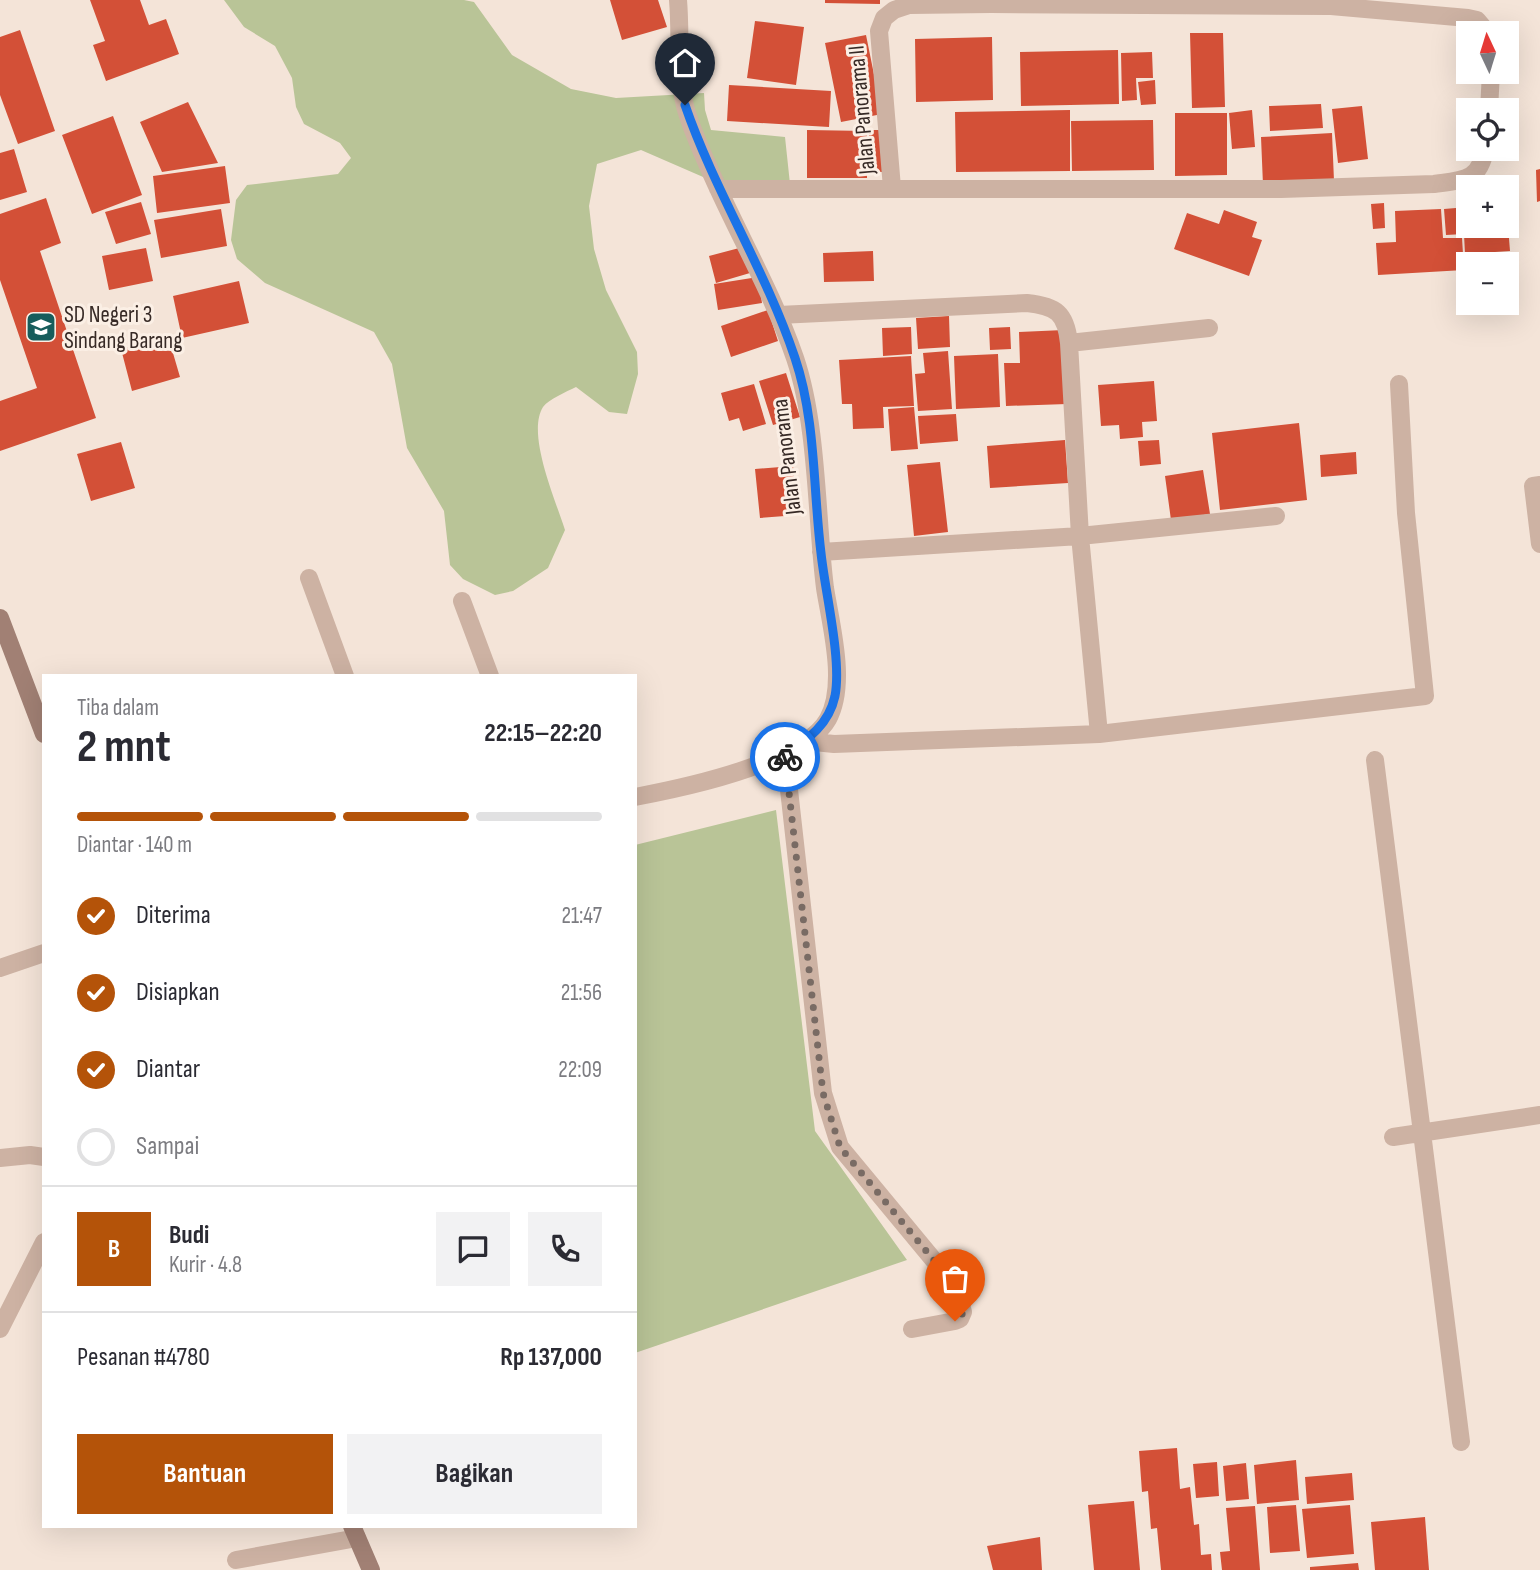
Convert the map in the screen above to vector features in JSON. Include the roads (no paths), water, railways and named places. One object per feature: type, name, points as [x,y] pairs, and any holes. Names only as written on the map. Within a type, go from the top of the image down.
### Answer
[{"type":"street","name":"Jalan Panorama","points":[[637,797],[689,786],[785,754],[805,741],[827,720],[835,695],[836,668],[806,404],[796,361],[779,315],[718,189],[685,105],[681,77],[678,0]]},
{"type":"street","name":"Jalan Panorama II","points":[[892,188],[878,31],[884,18],[894,10],[909,5],[991,2],[1331,6],[1468,18],[1474,21]]},
{"type":"street","points":[[718,189],[1253,190],[1434,184],[1459,181],[1475,173],[1483,161]]},
{"type":"street","points":[[779,315],[1035,304],[1057,311],[1067,328],[1069,343],[1080,536],[1099,734]]},
{"type":"street","points":[[1069,343],[1209,328]]},
{"type":"street","points":[[805,741],[834,744],[1099,734],[1425,696],[1406,513],[1399,384]]},
{"type":"street","points":[[1540,485],[1533,486],[1540,544]]},
{"type":"street","points":[[821,552],[1080,536],[1276,516]]},
{"type":"street","points":[[309,579],[344,674]]},
{"type":"street","points":[[462,601],[490,674]]},
{"type":"street","points":[[0,618],[42,728]]},
{"type":"street","points":[[785,754],[823,1093],[832,1125],[840,1147],[956,1287],[963,1312],[960,1319],[955,1321],[912,1329]]},
{"type":"street","points":[[1375,760],[1461,1442]]},
{"type":"street","points":[[0,968],[42,954]]},
{"type":"street","points":[[1393,1136],[1540,1115]]},
{"type":"street","points":[[0,1158],[42,1157]]},
{"type":"street","points":[[0,1329],[42,1246]]},
{"type":"street","points":[[236,1560],[354,1532],[371,1570]]},
{"type":"place","name":"SD Negeri 3 Sindang Barang","points":[[41,327]]}]
